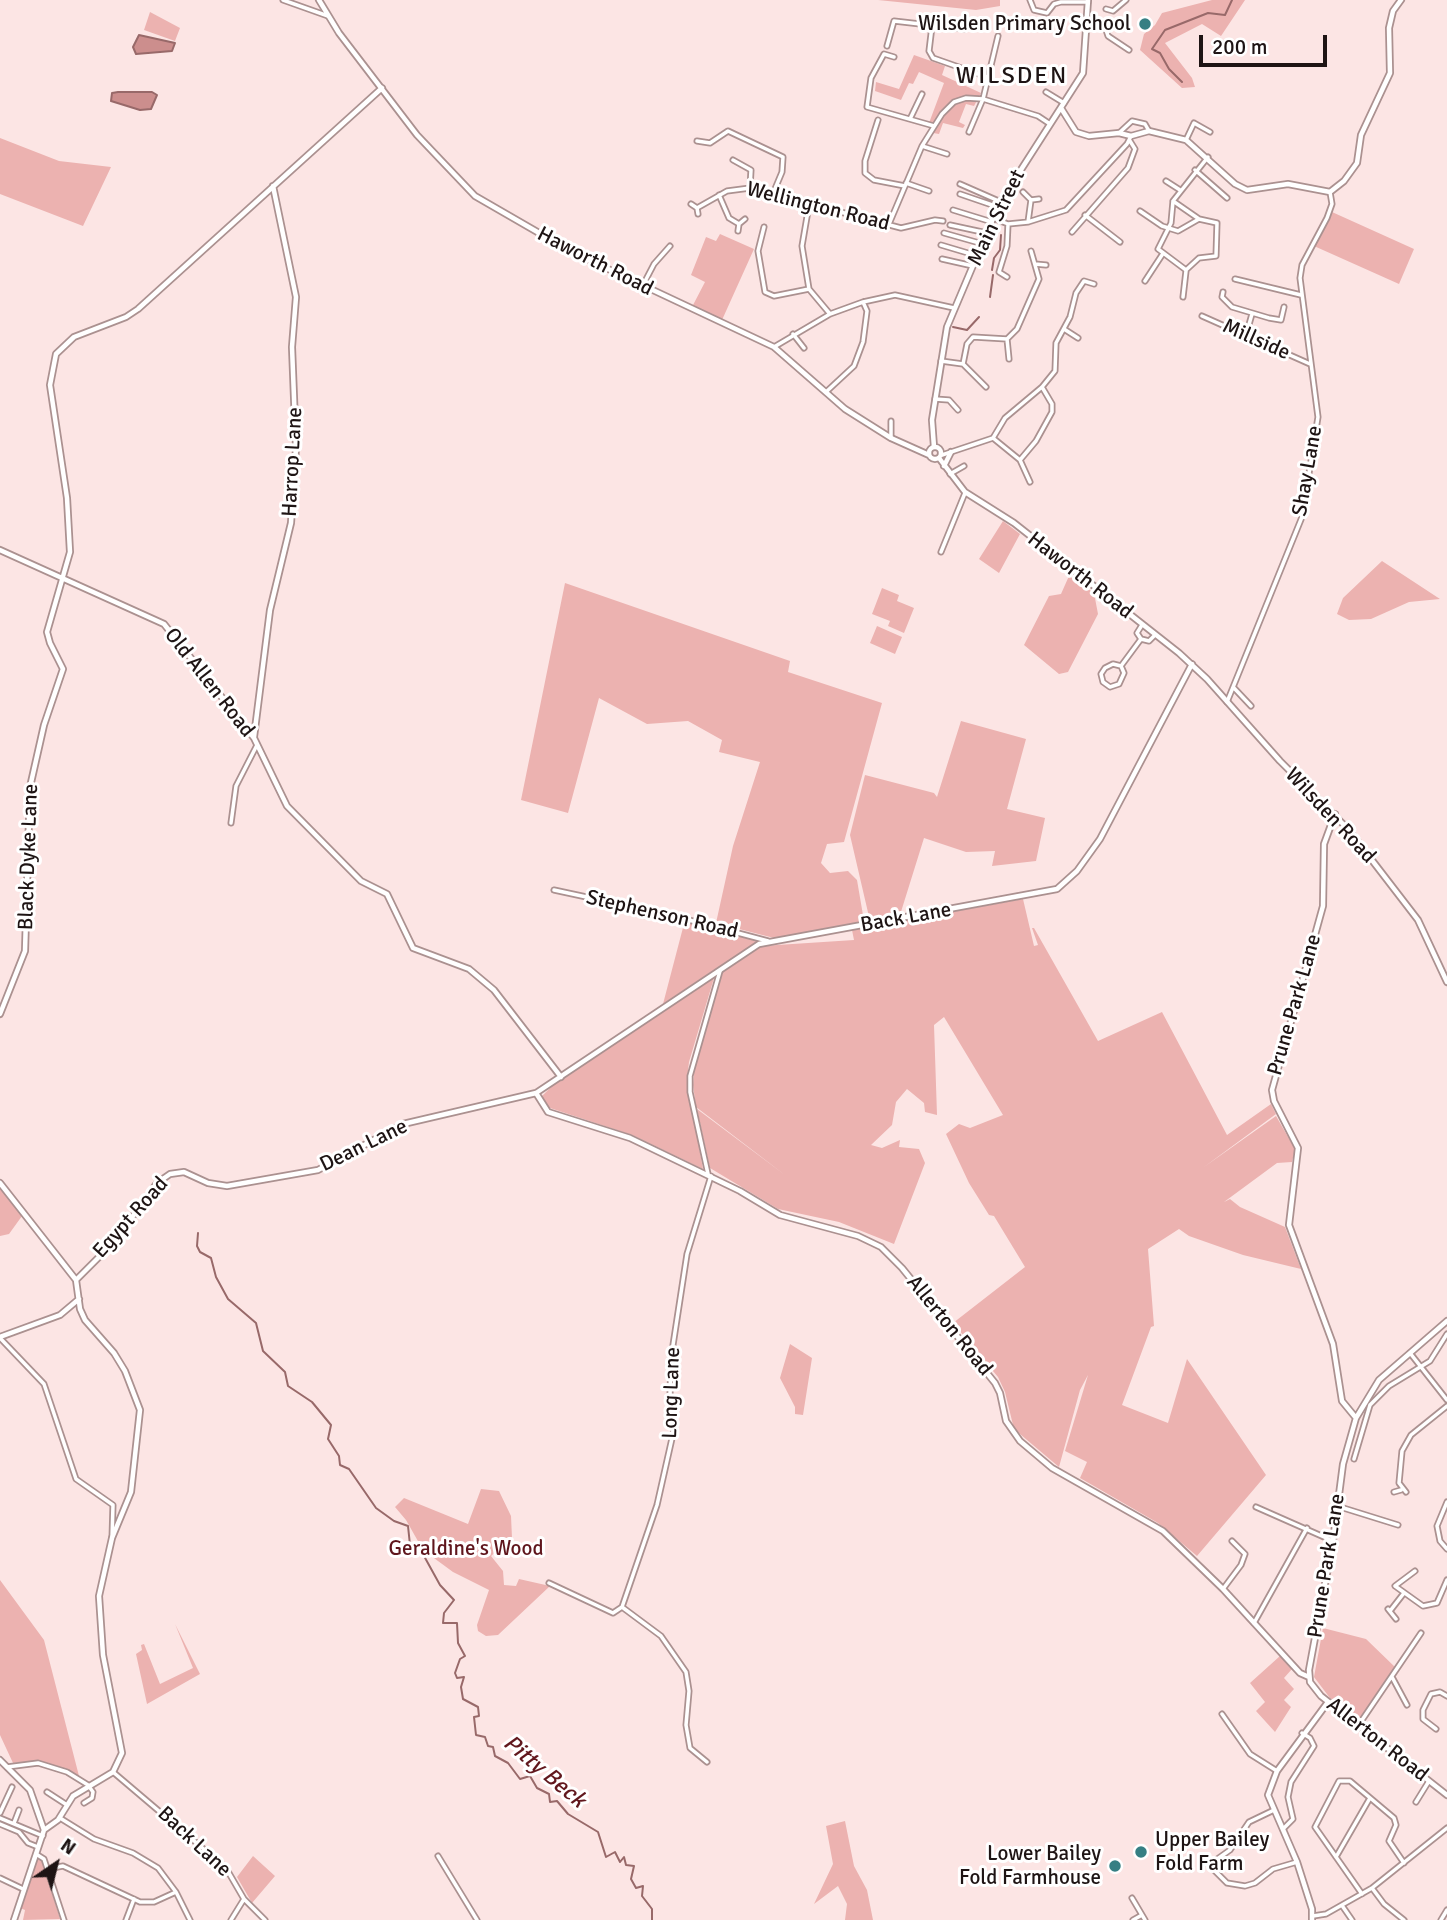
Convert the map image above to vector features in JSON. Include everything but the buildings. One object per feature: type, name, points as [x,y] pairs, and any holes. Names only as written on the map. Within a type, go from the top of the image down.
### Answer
[{"type":"street","points":[[283,0],[328,16]]},
{"type":"street","name":"Haworth Road","points":[[319,0],[328,16],[417,135],[475,196],[551,241],[642,287],[774,347],[824,393],[891,438],[933,459],[940,457]]},
{"type":"street","points":[[1030,0],[1034,10],[1047,13],[1054,4],[1088,1]]},
{"type":"street","points":[[1106,9],[1113,10],[1126,0]]},
{"type":"street","points":[[953,210],[1008,224],[1028,222],[1066,210],[1130,138],[1149,131],[1186,140],[1236,184],[1247,190],[1288,184],[1330,192],[1344,181],[1357,163],[1361,135],[1390,73],[1389,28],[1393,11],[1401,0]]},
{"type":"street","name":"Main Street","points":[[933,447],[931,434],[935,398],[947,327],[999,204],[1083,73],[1088,1]]},
{"type":"street","points":[[887,46],[890,26],[894,22],[964,29]]},
{"type":"street","points":[[1087,24],[1105,27],[1108,36],[1129,50]]},
{"type":"street","points":[[932,26],[929,51],[933,58],[988,77]]},
{"type":"street","points":[[969,132],[983,99],[998,36]]},
{"type":"street","points":[[894,57],[884,54],[871,78],[867,107],[933,126]]},
{"type":"street","points":[[63,580],[70,543],[67,498],[50,385],[56,354],[74,337],[133,313],[382,88]]},
{"type":"street","points":[[1046,92],[1062,106],[1076,132],[1089,136],[1119,133],[1130,138],[1135,149],[1128,168],[1072,232]]},
{"type":"street","points":[[910,119],[922,94]]},
{"type":"street","points":[[889,224],[922,146],[933,126],[954,102],[966,98],[983,99],[1038,116],[1050,124]]},
{"type":"street","points":[[878,120],[864,173],[874,180],[929,191]]},
{"type":"street","points":[[1119,133],[1132,121],[1145,124],[1149,131]]},
{"type":"street","points":[[1186,140],[1194,123],[1210,131]]},
{"type":"street","points":[[697,141],[712,142],[728,131],[783,157],[782,172],[772,196]]},
{"type":"street","points":[[922,146],[947,154]]},
{"type":"street","points":[[744,165],[749,157]]},
{"type":"street","points":[[1186,270],[1162,255],[1158,246],[1169,229],[1173,201],[1208,157]]},
{"type":"street","points":[[733,160],[752,172],[750,188]]},
{"type":"street","points":[[1195,170],[1223,197]]},
{"type":"street","points":[[1166,181],[1180,190]]},
{"type":"street","points":[[960,184],[999,204]]},
{"type":"street","name":"Harrop Lane","points":[[254,738],[270,610],[291,523],[296,448],[292,346],[296,297],[273,186]]},
{"type":"street","name":"Wellington Road","points":[[697,208],[737,187],[750,188],[901,228],[935,220],[943,222]]},
{"type":"street","points":[[974,199],[976,191]]},
{"type":"street","points":[[1023,192],[1031,200]]},
{"type":"street","name":"Shay Lane","points":[[1227,702],[1302,517],[1318,417],[1301,295],[1301,265],[1327,218],[1332,204],[1330,192]]},
{"type":"street","points":[[960,194],[999,204]]},
{"type":"street","points":[[719,195],[729,218],[738,224]]},
{"type":"street","points":[[1031,200],[1038,199]]},
{"type":"street","points":[[1028,222],[1031,200]]},
{"type":"street","points":[[1173,201],[1199,219],[1217,223],[1216,256],[1199,258],[1186,270],[1183,297]]},
{"type":"street","points":[[691,204],[697,208],[698,214]]},
{"type":"street","points":[[809,205],[802,246],[808,289],[830,314]]},
{"type":"street","points":[[1140,211],[1169,229],[1182,230],[1199,219]]},
{"type":"street","points":[[1085,215],[1120,242]]},
{"type":"street","points":[[738,224],[745,219]]},
{"type":"street","points":[[738,224],[738,231]]},
{"type":"street","points":[[1007,277],[999,272],[1007,246],[1008,224]]},
{"type":"street","points":[[950,225],[987,233]]},
{"type":"street","points":[[764,227],[758,251],[765,292],[774,296],[808,289]]},
{"type":"street","points":[[944,233],[983,244]]},
{"type":"street","points":[[941,245],[978,256]]},
{"type":"street","points":[[642,287],[654,264],[670,246]]},
{"type":"street","points":[[963,364],[967,344],[973,337],[1007,339],[1017,329],[1039,279],[1031,251]]},
{"type":"street","points":[[1145,281],[1162,255]]},
{"type":"street","points":[[942,259],[973,266]]},
{"type":"street","points":[[1035,264],[1046,265]]},
{"type":"street","points":[[1235,279],[1301,295]]},
{"type":"street","points":[[940,457],[993,438],[1005,418],[1016,412],[1042,387],[1055,372],[1056,344],[1076,293],[1084,281],[1094,284]]},
{"type":"street","points":[[1223,292],[1222,297],[1232,307],[1268,320],[1280,320],[1284,307]]},
{"type":"street","points":[[774,347],[830,314],[863,302],[895,295],[954,308]]},
{"type":"street","points":[[824,393],[855,366],[863,342],[867,311],[863,302]]},
{"type":"street","points":[[1245,335],[1252,313]]},
{"type":"street","name":"Millside","points":[[1202,316],[1310,364]]},
{"type":"street","points":[[1064,329],[1078,338]]},
{"type":"street","points":[[793,334],[804,348]]},
{"type":"street","points":[[1007,339],[1009,359]]},
{"type":"street","points":[[941,361],[963,364],[985,387]]},
{"type":"street","points":[[1020,460],[1036,441],[1052,412],[1052,404],[1042,387]]},
{"type":"street","points":[[935,398],[949,400],[958,410]]},
{"type":"street","points":[[891,421],[891,438]]},
{"type":"street","points":[[993,438],[1020,460],[1030,482]]},
{"type":"street","points":[[929,455],[933,447]]},
{"type":"street","name":"Haworth Road","points":[[933,447],[939,448],[944,466],[965,492],[1014,523],[1192,664]]},
{"type":"street","points":[[944,466],[951,452]]},
{"type":"street","points":[[950,474],[964,466]]},
{"type":"street","points":[[941,552],[965,492]]},
{"type":"street","name":"Old Allen Road","points":[[0,550],[164,624],[254,738],[287,806],[361,881],[387,894],[394,902],[413,948],[469,969],[494,990],[561,1077]]},
{"type":"street","name":"Black Dyke Lane","points":[[0,1014],[20,969],[27,939],[29,797],[44,725],[62,678],[61,662],[47,632],[63,580]]},
{"type":"street","points":[[1142,625],[1137,633],[1141,639],[1149,641],[1155,635]]},
{"type":"street","points":[[1121,666],[1141,639]]},
{"type":"street","points":[[1113,664],[1121,666],[1124,673],[1119,684],[1111,687],[1103,682],[1101,674],[1105,668],[1113,664]]},
{"type":"street","name":"Wilsden Road","points":[[1192,664],[1280,761],[1335,814],[1418,920],[1447,982]]},
{"type":"street","name":"Back Lane","points":[[536,1093],[759,944],[1046,892],[1067,882],[1100,839],[1192,664]]},
{"type":"street","points":[[1234,688],[1251,706]]},
{"type":"street","points":[[231,823],[236,786],[257,745]]},
{"type":"street","name":"Prune Park Lane","points":[[1309,1677],[1334,1541],[1343,1464],[1356,1418],[1342,1401],[1333,1344],[1289,1225],[1298,1148],[1279,1111],[1272,1090],[1324,906],[1324,844],[1335,814]]},
{"type":"street","name":"Stephenson Road","points":[[554,890],[670,915],[770,942]]},
{"type":"street","points":[[709,1175],[690,1091],[690,1076],[720,971]]},
{"type":"street","name":"Allerton Road","points":[[536,1093],[548,1112],[630,1138],[709,1175],[780,1215],[858,1236],[881,1247],[902,1268],[995,1382],[1006,1421],[1020,1441],[1052,1468],[1163,1531],[1223,1588],[1300,1673],[1309,1677],[1312,1687],[1328,1702],[1447,1795]]},
{"type":"street","name":"Dean Lane","points":[[192,1174],[208,1183],[227,1186],[318,1170],[403,1124],[536,1093]]},
{"type":"street","name":"Egypt Road","points":[[76,1280],[114,1242],[163,1177],[176,1172],[192,1174]]},
{"type":"street","name":"Long Lane","points":[[622,1607],[657,1505],[675,1425],[670,1396],[671,1358],[687,1254],[709,1175]]},
{"type":"street","points":[[0,1184],[76,1280],[85,1320],[114,1353],[125,1371],[140,1410],[134,1476],[112,1538],[99,1596],[103,1656],[122,1753],[113,1772],[73,1796],[60,1818],[44,1833],[14,1920]]},
{"type":"street","points":[[79,1299],[60,1315],[0,1338],[44,1384],[76,1479],[113,1504],[112,1538]]},
{"type":"street","points":[[1356,1418],[1378,1380],[1447,1321]]},
{"type":"street","points":[[1354,1459],[1370,1405],[1388,1385],[1430,1361],[1447,1334]]},
{"type":"street","points":[[1394,1492],[1404,1491],[1399,1468],[1402,1451],[1411,1435],[1447,1403],[1445,1392],[1410,1353]]},
{"type":"street","points":[[1447,1502],[1437,1526],[1440,1541],[1447,1549]]},
{"type":"street","points":[[1337,1506],[1398,1525]]},
{"type":"street","points":[[1255,1507],[1334,1541]]},
{"type":"street","points":[[1254,1623],[1307,1528]]},
{"type":"street","points":[[1223,1588],[1241,1565],[1245,1554],[1239,1544],[1232,1541]]},
{"type":"street","points":[[1415,1571],[1395,1586],[1423,1606],[1432,1607],[1441,1596],[1447,1580]]},
{"type":"street","points":[[549,1583],[613,1613],[622,1607],[661,1636],[686,1672],[689,1691],[686,1725],[690,1748],[708,1762]]},
{"type":"street","points":[[1396,1619],[1389,1610],[1404,1593]]},
{"type":"street","points":[[1358,1726],[1421,1633]]},
{"type":"street","points":[[1392,1677],[1407,1705]]},
{"type":"street","points":[[1436,1729],[1423,1719],[1423,1710],[1432,1694],[1440,1692],[1447,1696]]},
{"type":"street","points":[[1328,1702],[1302,1733],[1277,1771],[1268,1795],[1297,1862],[1312,1918],[1343,1906],[1372,1888],[1447,1828]]},
{"type":"street","points":[[1222,1714],[1250,1754],[1277,1771]]},
{"type":"street","points":[[1283,1829],[1293,1819],[1288,1797],[1291,1782],[1314,1746],[1310,1738],[1302,1733]]},
{"type":"street","points":[[0,1760],[30,1790],[44,1833]]},
{"type":"street","points":[[7,1767],[38,1763],[67,1772],[88,1785],[93,1792],[92,1798],[84,1803]]},
{"type":"street","name":"Back Lane","points":[[113,1772],[226,1868],[244,1899],[265,1920]]},
{"type":"street","points":[[1362,1894],[1315,1829],[1318,1817],[1341,1780],[1350,1781],[1394,1818],[1396,1825],[1389,1841],[1404,1863]]},
{"type":"street","points":[[1416,1802],[1429,1781]]},
{"type":"street","points":[[12,1787],[0,1815],[14,1823],[44,1833]]},
{"type":"street","points":[[47,1792],[67,1805]]},
{"type":"street","points":[[1336,1857],[1370,1798]]},
{"type":"street","points":[[14,1823],[19,1810]]},
{"type":"street","points":[[1274,1810],[1249,1822],[1230,1850],[1213,1863],[1213,1869],[1227,1883],[1245,1886],[1273,1869],[1297,1862]]},
{"type":"street","points":[[60,1818],[94,1839],[150,1863],[165,1874],[190,1920]]},
{"type":"street","points":[[0,1824],[38,1847]]},
{"type":"street","points":[[36,1854],[44,1858],[64,1920]]},
{"type":"street","points":[[438,1856],[477,1920]]},
{"type":"street","points":[[47,1869],[63,1866],[134,1899],[154,1902],[177,1892]]},
{"type":"street","points":[[0,1878],[23,1889]]},
{"type":"street","points":[[1372,1888],[1384,1904],[1404,1920]]},
{"type":"street","points":[[1132,1898],[1145,1920]]},
{"type":"street","points":[[126,1920],[134,1899]]},
{"type":"street","points":[[231,1920],[244,1899]]},
{"type":"street","points":[[1343,1906],[1352,1920]]},
{"type":"street","points":[[1441,1920],[1446,1913]]},
{"type":"street","points":[[1133,1920],[1142,1914]]},
{"type":"green space","points":[[878,0],[1000,0],[1000,6],[976,10]]},
{"type":"green space","points":[[1212,0],[1245,0],[1221,36],[1202,24],[1165,43],[1192,78],[1195,87],[1182,88],[1140,50],[1144,34],[1155,25],[1162,13]]},
{"type":"green space","points":[[150,12],[180,28],[175,41],[144,30]]},
{"type":"green space","points":[[914,55],[945,66],[942,75],[981,93],[974,106],[966,104],[959,122],[965,125],[963,128],[943,123],[939,134],[933,133],[938,126],[929,123],[944,83],[919,72],[913,84],[909,83],[901,100],[875,91],[876,82],[899,89]]},
{"type":"green space","points":[[0,138],[59,161],[111,167],[83,226],[0,194]]},
{"type":"green space","points":[[1332,212],[1414,249],[1399,284],[1314,246]]},
{"type":"green space","points":[[720,234],[754,249],[722,320],[692,307],[705,282],[691,275],[706,237],[716,241]]},
{"type":"green space","points":[[1003,521],[1020,534],[999,573],[979,559]]},
{"type":"green space","points":[[1382,561],[1440,599],[1409,602],[1371,619],[1349,620],[1337,614],[1343,598]]},
{"type":"green space","points":[[1069,576],[1094,593],[1098,614],[1068,672],[1059,674],[1024,645],[1049,596],[1061,594]]},
{"type":"green space","points":[[565,583],[790,661],[788,672],[882,703],[844,842],[827,844],[821,863],[830,873],[848,871],[857,880],[864,921],[774,938],[716,923],[733,846],[760,762],[719,752],[722,740],[688,721],[647,724],[599,698],[568,813],[521,800]]},
{"type":"green space","points":[[882,588],[899,595],[897,601],[914,608],[904,633],[888,626],[890,621],[872,614]]},
{"type":"green space","points":[[877,626],[902,637],[895,654],[870,643]]},
{"type":"green space","points":[[961,721],[1026,739],[1007,809],[1045,818],[1036,861],[992,866],[995,851],[966,852],[924,838],[900,915],[870,921],[850,835],[865,775],[934,793],[937,797]]},
{"type":"green space","points":[[1023,899],[1034,946],[1038,945],[1032,928],[1098,1041],[1162,1012],[1227,1135],[1271,1104],[1276,1114],[1204,1167],[1276,1116],[1295,1149],[1292,1162],[1277,1163],[1224,1202],[1230,1199],[1240,1207],[1285,1227],[1301,1269],[1243,1255],[1189,1236],[1179,1229],[1148,1249],[1154,1326],[1151,1327],[1122,1405],[1168,1423],[1187,1359],[1266,1475],[1197,1556],[1158,1523],[1080,1478],[1087,1462],[1065,1451],[1088,1375],[1080,1390],[1059,1467],[1014,1429],[1005,1392],[998,1377],[953,1323],[1025,1267],[994,1216],[989,1215],[969,1183],[946,1134],[959,1124],[970,1128],[1003,1115],[944,1017],[934,1025],[937,1115],[925,1112],[924,1103],[907,1089],[896,1102],[892,1125],[871,1145],[882,1148],[900,1140],[899,1147],[919,1149],[925,1163],[894,1244],[839,1222],[778,1209],[710,1168],[697,1109],[785,1175],[696,1107],[693,1085],[695,1061],[723,972],[762,946],[854,940],[852,930]]},
{"type":"green space","points":[[685,920],[761,939],[663,1004]]},
{"type":"green space","points":[[714,978],[689,1062],[687,1079],[703,1169],[632,1135],[547,1107],[542,1096],[552,1086]]},
{"type":"green space","points":[[0,1188],[22,1216],[9,1234],[0,1236]]},
{"type":"green space","points":[[790,1344],[812,1358],[803,1415],[795,1414],[795,1407],[780,1378]]},
{"type":"green space","name":"Geraldine's Wood","points":[[481,1489],[499,1491],[511,1516],[512,1538],[491,1556],[503,1571],[504,1585],[516,1586],[519,1579],[550,1586],[498,1635],[486,1636],[478,1631],[477,1625],[489,1590],[453,1572],[423,1550],[406,1520],[395,1507],[404,1498],[468,1524]]},
{"type":"green space","points":[[0,1580],[44,1640],[79,1776],[38,1761],[13,1763],[0,1735]]},
{"type":"green space","points":[[175,1624],[200,1674],[147,1704],[136,1654],[142,1650],[141,1645],[144,1644],[160,1684],[193,1668]]},
{"type":"green space","points":[[1323,1628],[1366,1639],[1396,1668],[1361,1720],[1330,1698],[1314,1677]]},
{"type":"green space","points":[[1280,1656],[1292,1669],[1284,1678],[1294,1689],[1284,1700],[1291,1707],[1275,1732],[1256,1711],[1265,1702],[1250,1683]]},
{"type":"green space","points":[[845,1821],[854,1866],[867,1890],[873,1920],[845,1920],[847,1904],[838,1886],[814,1904],[833,1864],[826,1826]]},
{"type":"green space","points":[[38,1856],[41,1857],[60,1919],[23,1920],[25,1910],[20,1908]]},
{"type":"green space","points":[[253,1856],[275,1876],[252,1903],[237,1877]]},
{"type":"shaded area","points":[[139,35],[175,43],[172,51],[136,54],[133,47]]},
{"type":"shaded area","points":[[152,92],[157,95],[151,109],[140,110],[111,101],[112,93]]},
{"type":"waterway","points":[[1182,82],[1169,69],[1160,53],[1152,49],[1165,30],[1208,13],[1225,15],[1232,0]]},
{"type":"waterway","points":[[992,270],[994,258],[1000,250],[1001,235]]},
{"type":"waterway","points":[[990,297],[993,275]]},
{"type":"waterway","points":[[953,327],[967,330],[979,317]]},
{"type":"waterway","name":"Pitty Beck","points":[[198,1233],[197,1246],[200,1252],[211,1258],[216,1277],[228,1299],[256,1323],[263,1351],[285,1372],[288,1386],[312,1402],[331,1425],[328,1439],[339,1456],[340,1465],[349,1469],[376,1508],[394,1521],[408,1526],[410,1545],[424,1556],[440,1585],[454,1600],[444,1613],[443,1623],[457,1623],[458,1643],[465,1656],[460,1659],[455,1673],[457,1678],[464,1677],[461,1687],[463,1699],[478,1707],[479,1716],[474,1717],[476,1735],[485,1737],[488,1746],[493,1747],[495,1756],[508,1763],[520,1779],[530,1776],[537,1788],[549,1794],[550,1802],[557,1801],[568,1814],[598,1832],[606,1857],[615,1852],[620,1862],[624,1857],[626,1865],[634,1866],[631,1879],[636,1888],[643,1886],[642,1896],[652,1909],[652,1920]]},
{"type":"place","name":"Wilsden Primary School","points":[[1145,24]]},
{"type":"place","name":"Upper Bailey Fold Farm","points":[[1141,1852]]},
{"type":"place","name":"Lower Bailey Fold Farmhouse","points":[[1115,1866]]},
{"type":"district","name":"WILSDEN","points":[[1012,77]]}]
